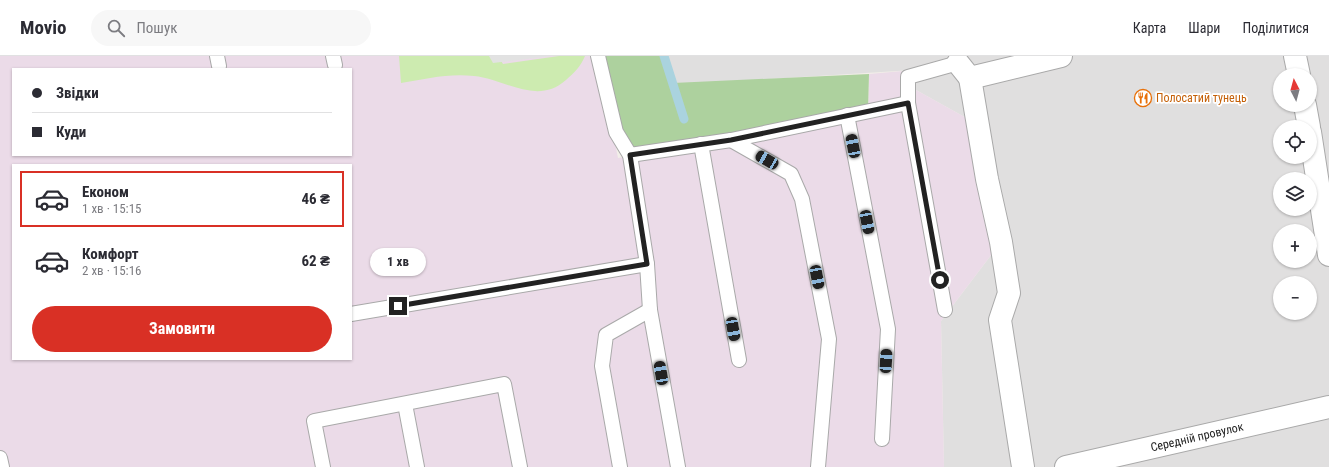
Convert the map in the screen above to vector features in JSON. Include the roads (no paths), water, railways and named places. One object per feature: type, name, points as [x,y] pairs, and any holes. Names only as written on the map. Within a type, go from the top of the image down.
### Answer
[{"type":"street","points":[[1023,467],[1000,320],[1009,293],[1001,242],[964,71],[1061,56]]},
{"type":"street","points":[[1295,56],[1298,68]]},
{"type":"street","points":[[1315,164],[1329,255]]},
{"type":"street","name":"Середній провулок","points":[[1066,467],[1329,407]]},
{"type":"lane","points":[[598,56],[616,132],[630,155],[647,264],[650,310],[678,467]]},
{"type":"lane","points":[[945,310],[908,103],[908,77],[964,71]]},
{"type":"lane","points":[[630,155],[731,140],[908,103]]},
{"type":"lane","points":[[847,115],[888,329],[882,440]]},
{"type":"lane","points":[[731,140],[791,174],[802,199],[829,339],[818,467]]},
{"type":"lane","points":[[701,144],[739,360]]},
{"type":"lane","points":[[352,314],[647,264]]},
{"type":"lane","points":[[620,467],[602,366],[606,335],[650,310]]},
{"type":"lane","points":[[323,467],[314,421],[504,384],[520,467]]},
{"type":"lane","points":[[405,404],[417,467]]},
{"type":"lane","points":[[0,458],[2,467]]},
{"type":"waterway","points":[[664,56],[684,119]]},
{"type":"place","name":"Полосатий тунець","points":[[1143,98]]}]
